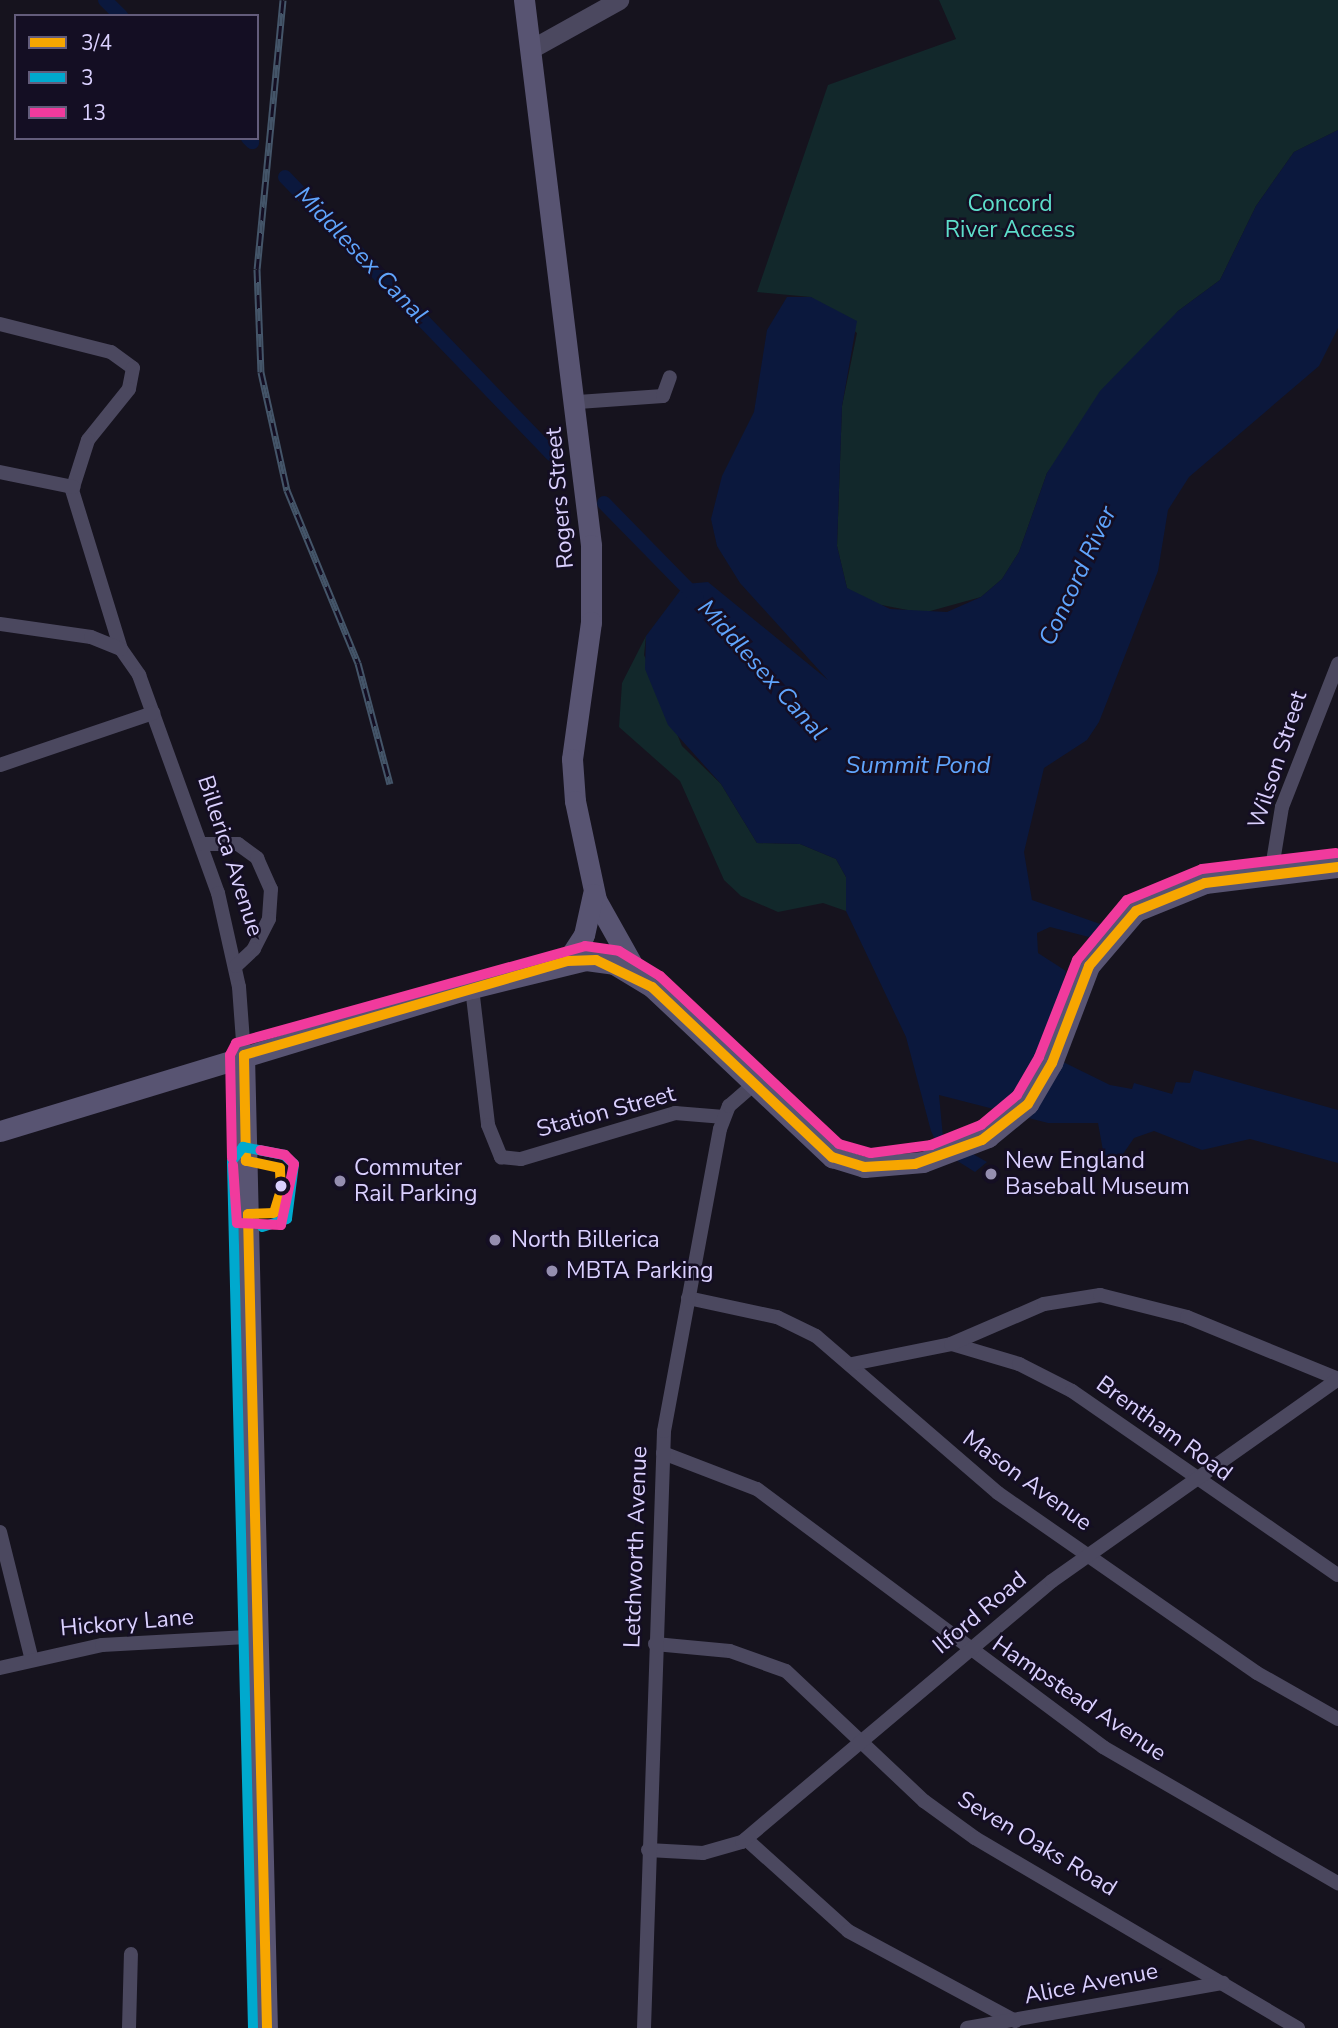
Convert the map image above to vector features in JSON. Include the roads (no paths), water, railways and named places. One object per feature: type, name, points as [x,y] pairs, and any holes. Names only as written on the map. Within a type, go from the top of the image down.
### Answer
[{"type":"main road","name":"Rogers Street","points":[[524,0],[578,402],[592,579],[573,781],[593,888],[615,939],[642,979]]},
{"type":"main road","points":[[0,1131],[244,1055],[567,961],[614,964],[642,979],[816,1145],[847,1164],[894,1167],[954,1153],[1019,1113],[1054,1058],[1085,973],[1131,914],[1185,887],[1338,867]]},
{"type":"main road","points":[[567,961],[589,923],[593,888]]},
{"type":"main road","name":"Billerica Avenue","points":[[244,1055],[261,1636],[267,2028]]},
{"type":"street","points":[[531,49],[619,0]]},
{"type":"street","points":[[0,324],[111,352],[133,368],[129,389],[88,440],[73,487],[0,472]]},
{"type":"street","points":[[578,402],[663,396],[670,377]]},
{"type":"street","name":"Billerica Avenue","points":[[73,487],[121,649],[139,675],[202,844],[236,967],[244,1055]]},
{"type":"street","points":[[0,624],[91,637],[121,649]]},
{"type":"street","name":"Wilson Street","points":[[1271,874],[1282,807],[1338,664]]},
{"type":"street","points":[[0,765],[153,713]]},
{"type":"street","points":[[202,844],[238,844],[257,858],[271,889],[269,919],[254,949],[236,967]]},
{"type":"street","name":"Station Street","points":[[472,988],[488,1125],[501,1157],[521,1159],[676,1113],[724,1117]]},
{"type":"street","points":[[724,1117],[753,1085]]},
{"type":"street","name":"Letchworth Avenue","points":[[644,2028],[663,1453],[688,1298],[724,1117]]},
{"type":"street","points":[[852,1364],[951,1344],[1044,1304],[1091,1295],[1187,1317],[1338,1379]]},
{"type":"street","name":"Mason Avenue","points":[[688,1298],[787,1321],[852,1364],[974,1474],[1243,1663],[1338,1719]]},
{"type":"street","name":"Brentham Road","points":[[951,1344],[1049,1378],[1338,1575]]},
{"type":"street","name":"Ilford Road","points":[[648,1850],[703,1853],[746,1839],[1089,1554],[1338,1379]]},
{"type":"street","name":"Hampstead Avenue","points":[[663,1453],[757,1489],[970,1652],[1103,1748],[1338,1883]]},
{"type":"street","points":[[0,1532],[31,1656]]},
{"type":"street","name":"Hickory Lane","points":[[0,1668],[31,1656],[102,1645],[261,1636]]},
{"type":"street","name":"Seven Oaks Road","points":[[655,1644],[759,1658],[805,1686],[924,1801],[975,1838],[1297,2028]]},
{"type":"street","points":[[746,1839],[848,1931],[1015,2021]]},
{"type":"street","points":[[130,2028],[131,1954]]},
{"type":"street","name":"Alice Avenue","points":[[967,2028],[1223,1983]]},
{"type":"water","name":"Summit Pond","points":[[1338,130],[1338,328],[1319,366],[1189,477],[1168,510],[1158,571],[1099,722],[1087,740],[1044,768],[1024,852],[1032,900],[1103,925],[1089,937],[1050,927],[1037,933],[1038,953],[1066,971],[1047,1047],[1037,1057],[1045,1053],[1110,1085],[1132,1089],[1134,1083],[1172,1094],[1176,1082],[1190,1083],[1194,1070],[1338,1110],[1338,1163],[1250,1139],[1202,1150],[1154,1131],[1134,1138],[1123,1154],[1104,1156],[1098,1123],[1048,1123],[939,1095],[943,1137],[987,1162],[975,1172],[940,1150],[931,1131],[906,1037],[846,911],[846,877],[836,859],[800,844],[757,843],[721,784],[668,725],[645,669],[646,636],[685,584],[708,582],[828,680],[740,583],[717,546],[711,519],[722,476],[754,412],[767,330],[787,297],[811,297],[857,321],[842,406],[837,546],[847,588],[890,609],[947,612],[981,597],[1002,579],[1019,552],[1047,473],[1100,391],[1178,311],[1220,280],[1256,206],[1294,152]]},
{"type":"waterway","name":"Middlesex Canal","points":[[105,0],[119,14]]},
{"type":"waterway","name":"Middlesex Canal","points":[[285,177],[552,454]]},
{"type":"waterway","name":"Middlesex Canal","points":[[604,503],[696,597]]},
{"type":"railway","points":[[283,0],[257,269],[261,372],[287,490],[358,663],[390,784]]},
{"type":"place","name":"New England Baseball Museum","points":[[991,1174]]},
{"type":"place","name":"Commuter Rail Parking","points":[[340,1181]]},
{"type":"place","name":"North Billerica","points":[[495,1240]]},
{"type":"place","name":"MBTA Parking","points":[[552,1271]]},
{"type":"park label","name":"Concord River Access","points":[[1010,217]]},
{"type":"water label","name":"Concord River","points":[[1078,576]]}]
